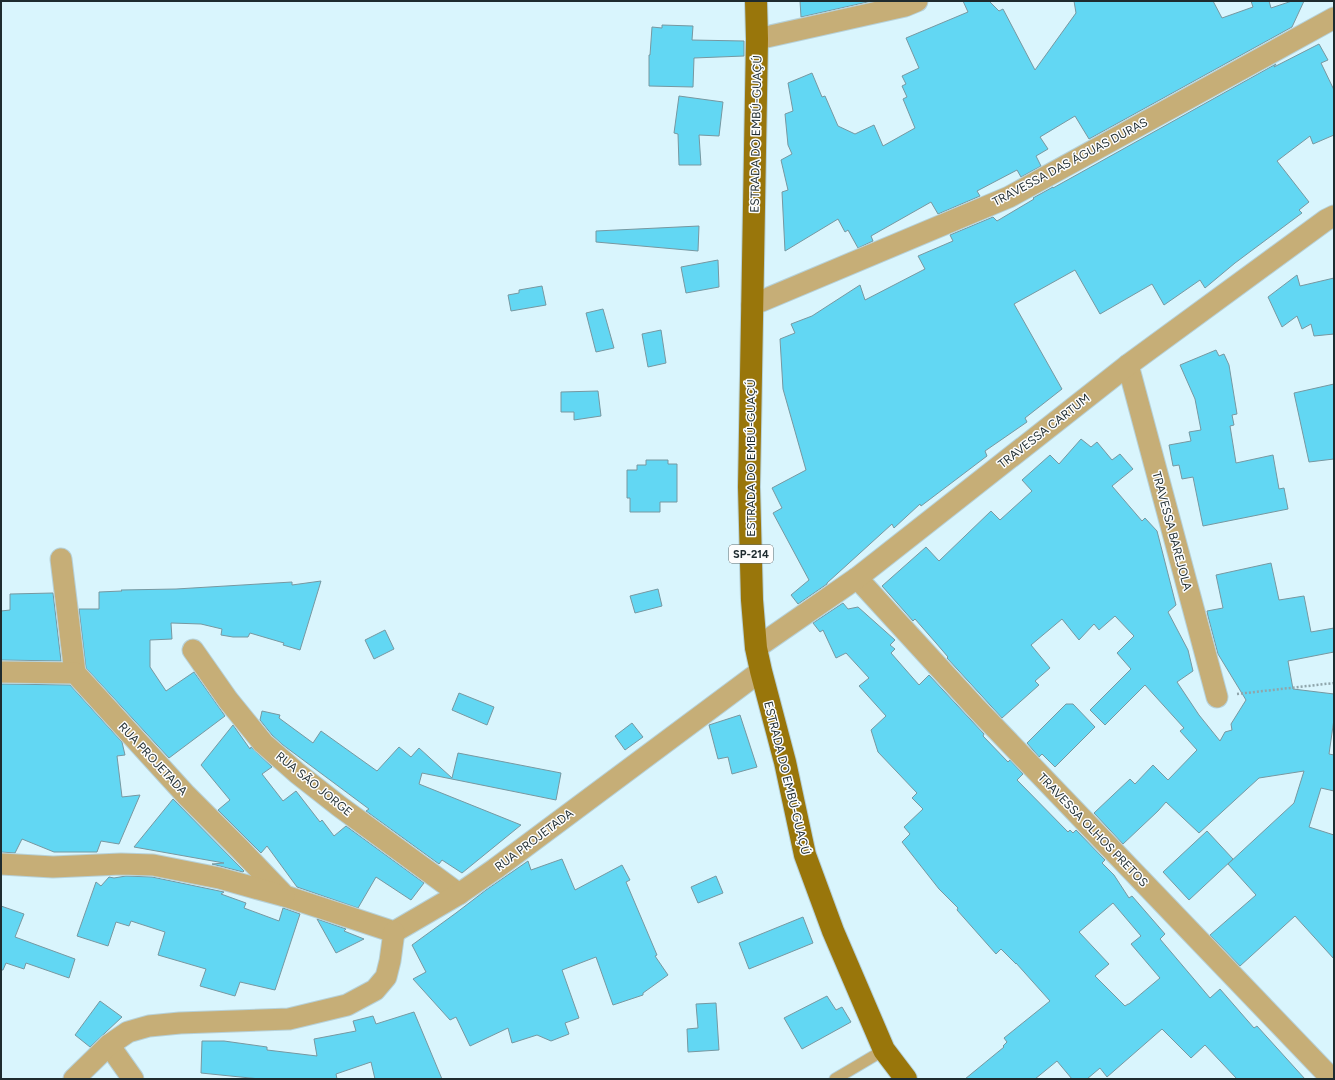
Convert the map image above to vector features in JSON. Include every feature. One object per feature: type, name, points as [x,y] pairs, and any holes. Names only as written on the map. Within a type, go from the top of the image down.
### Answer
[{"type":"main road","name":"ESTRADA DO EMBÚ-GUAÇÚ","points":[[756,1],[757,39],[749,487],[752,600],[756,648],[785,762],[806,855],[833,932],[884,1050],[906,1079]]},
{"type":"street","points":[[757,39],[905,6],[917,1]]},
{"type":"street","name":"TRAVESSA DAS ÁGUAS DURAS","points":[[752,304],[1009,197],[1334,18]]},
{"type":"street","name":"TRAVESSA CARTUM","points":[[756,648],[857,578],[1128,365],[1326,220],[1334,216]]},
{"type":"street","name":"TRAVESSA BAREJOLA","points":[[1128,365],[1217,697]]},
{"type":"street","points":[[1,672],[76,673],[61,559]]},
{"type":"street","name":"TRAVESSA OLHOS PRETOS","points":[[857,578],[977,709],[1332,1079]]},
{"type":"street","name":"RUA SÃO JORGE","points":[[193,650],[228,700],[263,743],[339,806],[459,894]]},
{"type":"street","name":"RUA PROJETADA","points":[[1,864],[53,867],[121,864],[153,865],[219,878],[284,896],[394,932],[459,894],[495,869],[761,671]]},
{"type":"street","name":"RUA PROJETADA","points":[[76,673],[186,795],[284,896]]},
{"type":"street","points":[[74,1079],[109,1045],[128,1032],[149,1026],[180,1022],[289,1019],[347,1005],[375,990],[386,977],[394,932]]},
{"type":"street","points":[[109,1045],[133,1079]]},
{"type":"lane","points":[[835,1079],[884,1050]]},
{"type":"path","points":[[1217,697],[1334,683]]},
{"type":"building","points":[[800,1],[872,1],[801,17]]},
{"type":"building","points":[[963,1],[989,1],[999,11],[1003,9],[1035,70],[1076,13],[1074,1],[1213,1],[1222,18],[1253,7],[1251,1],[1269,1],[1271,8],[1292,1],[1304,1],[1292,27],[1089,139],[1075,116],[1040,137],[1048,149],[1036,156],[1041,166],[1021,177],[1017,170],[977,191],[980,196],[938,214],[931,202],[871,236],[873,241],[858,248],[848,230],[845,232],[838,219],[785,251],[782,192],[788,190],[781,160],[792,154],[788,145],[785,114],[793,111],[788,83],[812,73],[822,97],[825,96],[838,126],[855,134],[874,125],[883,146],[915,128],[903,99],[907,97],[902,86],[906,84],[902,76],[919,68],[906,38],[968,12]]},
{"type":"building","points":[[662,25],[693,26],[692,40],[744,41],[744,56],[694,58],[693,87],[649,86],[649,55],[652,27],[662,28]]},
{"type":"building","points":[[1319,44],[1328,60],[1321,63],[1334,90],[1334,135],[1313,144],[1310,136],[1277,161],[1309,202],[1299,210],[1302,213],[1235,263],[1205,288],[1200,280],[1164,305],[1152,284],[1100,314],[1075,270],[1014,304],[1062,389],[1025,418],[1027,422],[985,451],[987,456],[921,506],[920,504],[894,528],[892,524],[827,584],[798,604],[791,595],[809,580],[773,513],[782,508],[772,488],[806,470],[783,389],[780,339],[795,333],[791,324],[812,316],[860,285],[865,300],[925,269],[918,256],[953,241],[950,235],[993,217],[997,221],[1034,199],[1033,198],[1276,64],[1274,67]]},
{"type":"building","points":[[679,96],[723,102],[719,136],[699,135],[701,165],[679,165],[678,134],[674,133]]},
{"type":"building","points":[[699,226],[698,251],[596,242],[596,231]]},
{"type":"building","points":[[718,260],[719,287],[686,293],[681,267]]},
{"type":"building","points":[[1297,275],[1300,286],[1334,278],[1334,334],[1314,336],[1311,324],[1302,329],[1297,316],[1282,327],[1268,297]]},
{"type":"building","points":[[542,286],[546,305],[511,311],[508,295],[519,293],[519,290]]},
{"type":"building","points":[[603,309],[614,348],[596,352],[586,313]]},
{"type":"building","points":[[661,330],[666,363],[648,367],[642,334]]},
{"type":"building","points":[[1216,350],[1219,356],[1224,354],[1229,365],[1237,414],[1232,415],[1234,425],[1230,426],[1236,463],[1273,455],[1279,489],[1284,488],[1288,509],[1203,526],[1193,477],[1182,479],[1179,465],[1173,466],[1169,445],[1191,441],[1189,432],[1201,430],[1195,399],[1180,365]]},
{"type":"building","points":[[1334,384],[1334,459],[1309,462],[1294,393]]},
{"type":"building","points":[[598,391],[601,416],[574,420],[574,412],[561,412],[561,392]]},
{"type":"building","points":[[1081,439],[1091,447],[1097,442],[1112,460],[1120,454],[1133,469],[1112,486],[1142,521],[1145,518],[1157,531],[1176,605],[1168,612],[1188,650],[1193,671],[1177,682],[1199,715],[1220,741],[1225,732],[1232,730],[1231,724],[1246,700],[1218,654],[1208,616],[1207,611],[1223,608],[1216,575],[1271,563],[1279,600],[1304,596],[1311,632],[1334,628],[1334,652],[1288,661],[1293,689],[1334,694],[1334,719],[1329,754],[1334,755],[1334,791],[1321,788],[1309,827],[1334,835],[1334,959],[1295,916],[1240,966],[1210,935],[1256,895],[1228,864],[1294,803],[1304,771],[1259,778],[1199,833],[1166,802],[1123,844],[1094,813],[1130,779],[1135,784],[1153,765],[1168,780],[1197,750],[1180,731],[1184,728],[1145,685],[1105,725],[1090,710],[1131,669],[1117,653],[1134,636],[1115,616],[1099,630],[1094,624],[1079,640],[1062,619],[1031,645],[1050,668],[1035,681],[1039,685],[1002,718],[947,658],[948,657],[915,619],[913,621],[882,586],[926,547],[939,561],[991,511],[1000,520],[1032,491],[1022,480],[1050,455],[1059,464]]},
{"type":"building","points":[[646,460],[668,460],[668,464],[677,464],[677,502],[660,502],[660,512],[630,512],[630,498],[627,498],[627,470],[637,470],[637,465],[646,465]]},
{"type":"building","points":[[321,581],[300,650],[283,645],[284,643],[250,633],[248,637],[221,635],[222,629],[201,624],[171,623],[172,639],[150,640],[150,667],[166,691],[194,672],[225,716],[169,758],[86,668],[79,609],[99,609],[99,592],[292,582],[292,585]]},
{"type":"building","points":[[658,589],[662,606],[635,613],[630,596]]},
{"type":"building","points":[[53,593],[61,661],[1,660],[1,611],[10,610],[10,594]]},
{"type":"building","points":[[843,603],[848,609],[858,607],[895,640],[890,645],[895,649],[891,653],[919,685],[929,675],[984,734],[983,736],[1008,762],[1010,760],[1023,774],[1017,780],[1068,832],[1070,830],[1073,833],[1076,830],[1105,860],[1102,863],[1114,875],[1129,898],[1132,896],[1165,934],[1160,939],[1210,998],[1220,989],[1254,1028],[1257,1026],[1305,1079],[1237,1079],[1205,1045],[1191,1058],[1162,1029],[1107,1077],[1100,1068],[1087,1079],[1072,1079],[1057,1061],[1035,1079],[965,1079],[1004,1047],[1003,1046],[1007,1042],[1004,1038],[1050,1001],[1016,963],[1001,949],[996,954],[957,910],[958,908],[939,889],[902,842],[910,834],[904,827],[923,809],[912,798],[917,793],[878,752],[871,730],[886,716],[859,686],[869,678],[846,653],[836,658],[823,630],[820,632],[813,623]],"holes":[[[1113,903],[1141,936],[1131,944],[1160,978],[1125,1006],[1095,976],[1109,964],[1079,932]]]},
{"type":"building","points":[[385,630],[394,649],[374,659],[365,640]]},
{"type":"building","points":[[1,684],[70,685],[122,742],[125,755],[117,756],[122,797],[140,795],[119,844],[101,841],[97,852],[54,852],[22,839],[15,853],[1,852]]},
{"type":"building","points":[[459,693],[494,707],[487,725],[452,710]]},
{"type":"building","points":[[1066,704],[1073,704],[1095,727],[1055,767],[1042,754],[1039,757],[1027,743]]},
{"type":"building","points":[[262,711],[280,715],[279,718],[313,743],[321,731],[377,771],[399,747],[411,757],[419,748],[452,778],[458,753],[561,773],[556,800],[422,773],[419,784],[521,825],[462,873],[442,860],[439,864],[366,811],[369,809],[283,745],[272,735],[260,720]]},
{"type":"building","points":[[740,715],[757,767],[732,774],[728,757],[718,759],[709,725]]},
{"type":"building","points":[[632,723],[643,737],[625,750],[615,736]]},
{"type":"building","points":[[233,725],[250,749],[251,747],[272,767],[262,774],[283,801],[296,791],[320,822],[322,820],[334,836],[346,826],[424,883],[411,900],[376,877],[358,908],[297,887],[267,846],[261,853],[218,810],[230,800],[201,765]]},
{"type":"building","points":[[173,799],[244,871],[243,872],[212,864],[224,863],[134,847]]},
{"type":"building","points":[[1207,831],[1233,859],[1189,900],[1163,872]]},
{"type":"building","points":[[562,859],[575,890],[622,865],[630,880],[626,882],[657,955],[655,956],[668,975],[643,993],[643,995],[613,1005],[596,957],[562,970],[579,1018],[565,1023],[569,1034],[551,1041],[537,1035],[512,1043],[508,1028],[470,1046],[456,1017],[450,1020],[413,979],[426,972],[412,945],[528,861],[531,870]]},
{"type":"building","points":[[126,876],[152,877],[224,892],[221,894],[246,903],[244,908],[279,921],[283,908],[300,914],[275,990],[240,982],[235,996],[200,986],[206,969],[158,955],[165,932],[131,921],[129,926],[116,922],[108,946],[77,936],[96,882],[101,886],[109,877],[114,878]]},
{"type":"building","points":[[716,876],[723,893],[698,903],[691,887]]},
{"type":"building","points":[[1,906],[24,914],[15,937],[75,959],[69,978],[26,963],[24,969],[6,963],[3,970],[1,970]]},
{"type":"building","points":[[803,917],[813,943],[749,969],[739,943]]},
{"type":"building","points":[[317,919],[346,929],[344,931],[364,939],[336,953]]},
{"type":"building","points":[[827,996],[836,1010],[842,1007],[851,1022],[802,1049],[784,1018]]},
{"type":"building","points":[[100,1001],[122,1017],[90,1047],[75,1035]]},
{"type":"building","points":[[716,1003],[719,1050],[688,1052],[687,1029],[698,1028],[696,1004]]},
{"type":"building","points":[[414,1012],[442,1079],[375,1079],[371,1062],[336,1074],[337,1079],[260,1079],[201,1073],[202,1041],[224,1041],[267,1047],[267,1050],[317,1056],[314,1039],[356,1031],[353,1021],[373,1016],[376,1024]]}]
